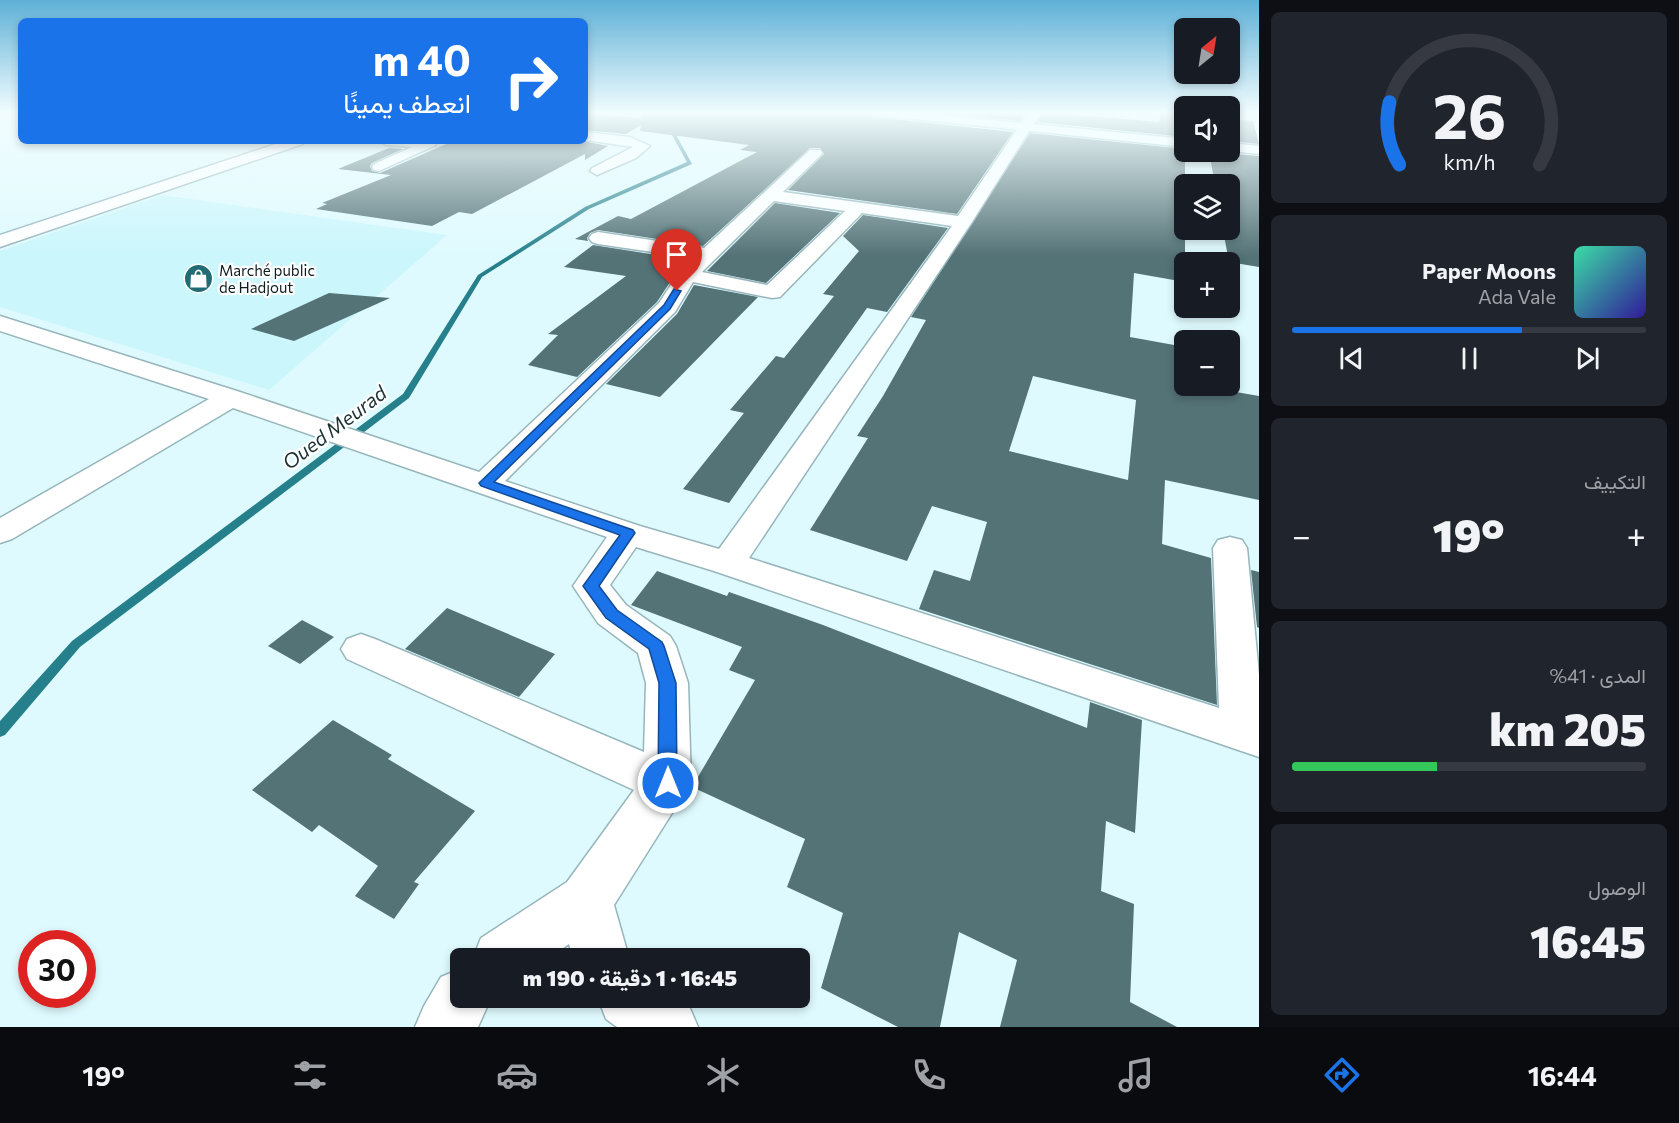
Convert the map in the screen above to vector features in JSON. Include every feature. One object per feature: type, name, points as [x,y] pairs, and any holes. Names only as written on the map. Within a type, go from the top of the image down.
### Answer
[{"type":"street","points":[[0,241],[242,160]]},
{"type":"street","points":[[379,167],[395,160]]},
{"type":"street","points":[[597,171],[621,160]]},
{"type":"street","points":[[478,481],[667,307],[687,275],[707,254],[807,160]]},
{"type":"street","points":[[726,563],[1004,160]]},
{"type":"street","points":[[769,195],[963,222]]},
{"type":"street","points":[[687,275],[772,292],[858,207]]},
{"type":"street","points":[[598,238],[707,254]]},
{"type":"street","points":[[0,323],[259,407],[628,533],[726,563],[1251,737],[1230,548]]},
{"type":"street","points":[[0,532],[231,398]]},
{"type":"street","points":[[516,948],[586,901],[668,783],[667,683],[656,646],[612,614],[591,586],[628,533]]},
{"type":"street","points":[[361,650],[668,783]]},
{"type":"street","points":[[586,901],[598,948]]},
{"type":"street","points":[[445,1027],[456,1008]]},
{"type":"street","points":[[641,1008],[668,1027]]},
{"type":"shaded area","name":"Marché public de Hadjout","points":[[162,195],[447,235],[269,390],[0,307],[0,251]]},
{"type":"building","points":[[360,160],[379,160],[370,166],[372,171],[380,173],[410,160],[574,160],[472,214],[459,212],[432,226],[316,209],[327,204],[322,203],[391,175],[338,169]]},
{"type":"building","points":[[742,160],[797,160],[703,246],[598,230],[590,233],[588,241],[575,239],[618,216],[631,219]]},
{"type":"building","points":[[818,160],[994,160],[957,214],[788,190]]},
{"type":"building","points":[[1013,160],[1174,160],[1174,162],[1185,162],[1185,174],[1174,174],[1174,240],[1185,240],[1185,252],[1174,252],[1174,280],[1134,273],[1130,337],[1174,345],[1174,396],[1240,396],[1240,393],[1259,396],[1259,500],[1165,480],[1162,544],[1211,558],[1217,705],[919,609],[934,570],[970,581],[987,522],[932,506],[907,561],[810,530],[868,438],[857,436],[883,396],[926,320],[911,317]],"holes":[[[1033,376],[1136,400],[1128,480],[1009,451]]]},
{"type":"building","points":[[1259,160],[1259,267],[1240,264],[1240,252],[1227,252],[1225,240],[1240,240],[1240,174],[1213,174],[1211,162]]},
{"type":"building","points":[[775,203],[840,213],[766,283],[707,271]]},
{"type":"building","points":[[863,215],[948,228],[887,312],[867,308],[729,503],[683,489],[744,413],[730,410],[776,356],[784,358],[834,296],[823,294],[859,251],[843,236]]},
{"type":"building","points":[[593,245],[689,260],[678,270],[657,302],[577,377],[528,365],[558,335],[548,334],[626,276],[564,267]]},
{"type":"building","points":[[694,285],[758,297],[660,397],[606,384],[677,314]]},
{"type":"building","points":[[329,293],[390,298],[294,341],[251,329]]},
{"type":"building","points":[[1251,570],[1259,572],[1259,628],[1257,627]]},
{"type":"building","points":[[657,571],[727,596],[729,592],[823,625],[1087,728],[1090,702],[1142,720],[1135,833],[1106,821],[1101,891],[1134,904],[1130,1002],[1177,1027],[1000,1027],[1017,960],[959,932],[940,1027],[898,1027],[821,988],[843,913],[787,887],[805,839],[692,787],[755,680],[729,670],[742,647],[631,605]]},
{"type":"building","points":[[447,608],[555,654],[519,697],[405,649]]},
{"type":"building","points":[[302,620],[334,637],[300,664],[268,646]]},
{"type":"building","points":[[333,720],[392,755],[388,759],[475,811],[414,882],[419,884],[394,919],[355,896],[378,866],[319,825],[312,832],[252,790]]},
{"type":"waterway","name":"Oued Meurad","points":[[0,731],[76,644],[406,396],[480,276],[587,208],[690,163],[688,160]]},
{"type":"place","name":"Marché public de Hadjout","points":[[198,279]]},
{"type":"route","points":[[668,783],[667,683],[656,646],[612,614],[591,586],[628,533],[485,483],[667,307],[677,291]]}]
